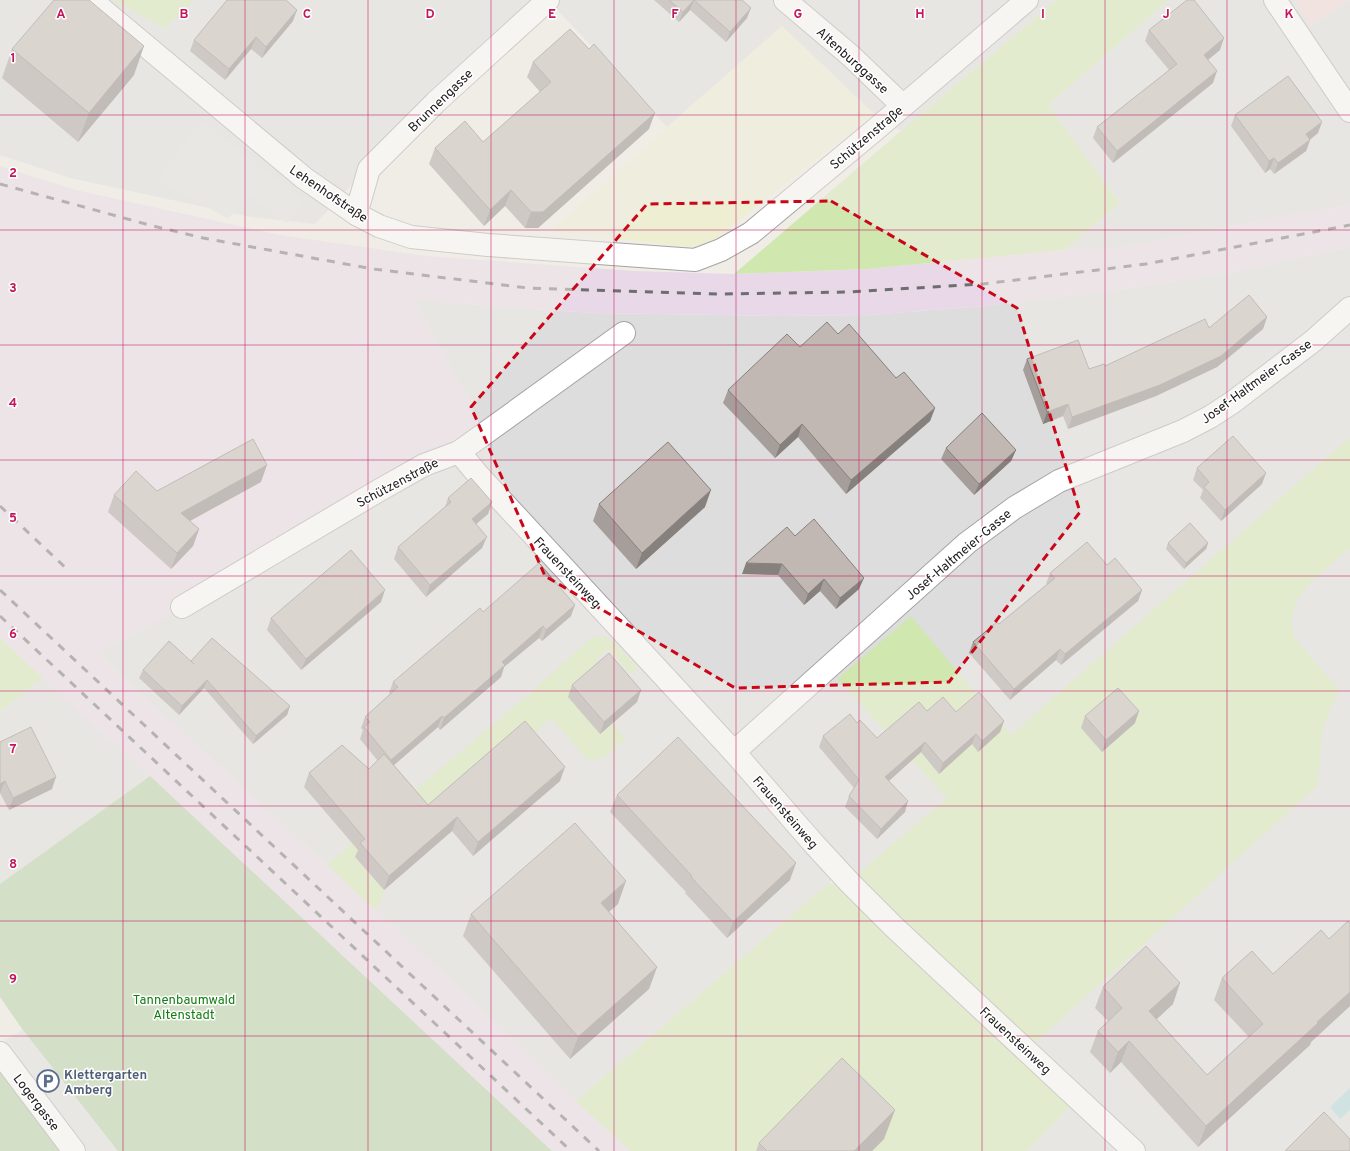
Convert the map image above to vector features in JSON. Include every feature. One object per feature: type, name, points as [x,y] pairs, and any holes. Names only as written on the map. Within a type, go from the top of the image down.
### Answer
[{"type":"street","name":"Lehenhofstraße","points":[[91,0],[304,178],[356,214],[379,226],[411,237],[488,245],[695,260]]},
{"type":"street","name":"Brunnengasse","points":[[356,214],[369,169],[436,102],[548,0]]},
{"type":"street","name":"Altenburggasse","points":[[785,0],[851,56],[903,106]]},
{"type":"street","name":"Schützenstraße","points":[[695,260],[721,250],[752,233],[1027,0]]},
{"type":"street","points":[[1275,0],[1350,111]]},
{"type":"street","name":"Josef-Haltmeier-Gasse","points":[[734,752],[967,543],[1014,508],[1059,481],[1183,431],[1210,417],[1313,341],[1350,308]]},
{"type":"street","name":"Schützenstraße","points":[[182,607],[424,465],[459,452],[624,333]]},
{"type":"street","name":"Frauensteinweg","points":[[459,452],[489,487],[734,752],[814,844],[856,888],[894,927],[1134,1151]]},
{"type":"street","name":"Logergasse","points":[[0,1053],[74,1151]]},
{"type":"highlighted area","points":[[831,201],[1017,308],[1080,512],[949,682],[735,688],[545,576],[471,407],[647,204]]},
{"type":"shaded area","points":[[0,0],[535,0],[481,45],[315,224],[251,217],[70,178],[0,155]]},
{"type":"shaded area","points":[[548,0],[1057,0],[901,131],[874,114],[782,26],[667,127]]},
{"type":"shaded area","points":[[1169,0],[1294,0],[1311,26],[1350,0],[1350,205],[1115,249],[1064,250],[1120,203],[1048,105]]},
{"type":"shaded area","points":[[1294,0],[1350,0],[1311,26]]},
{"type":"shaded area","points":[[201,121],[303,201],[286,223],[249,194],[228,219],[158,179]]},
{"type":"shaded area","points":[[0,166],[76,190],[280,235],[426,256],[635,271],[734,274],[867,269],[1064,250],[1115,249],[1350,205],[1350,247],[1231,272],[1110,291],[986,306],[868,315],[781,316],[594,313],[413,299],[486,433],[182,607],[99,652],[127,682],[327,865],[630,1151],[552,1151],[0,638]]},
{"type":"shaded area","points":[[1350,247],[1350,1151],[1027,1151],[1071,1105],[841,873],[576,1101],[500,1027],[327,865],[127,682],[99,652],[182,607],[486,433],[413,299],[594,313],[781,316],[868,315],[986,306],[1110,291],[1231,272]]},
{"type":"shaded area","points":[[43,678],[150,776],[0,884],[0,711]]},
{"type":"shaded area","name":"Klettergarten Amberg","points":[[23,1030],[118,1151],[86,1151],[5,1040]]},
{"type":"green space","points":[[113,0],[194,0],[165,28]]},
{"type":"green space","points":[[1057,0],[1169,0],[1048,105],[1120,203],[1064,250],[867,269],[734,274],[901,131]]},
{"type":"green space","points":[[782,26],[874,114],[703,249],[550,231]]},
{"type":"green space","points":[[1350,437],[1350,548],[1311,582],[1296,601],[1291,620],[1294,637],[1339,690],[1323,727],[1317,786],[1034,1044],[899,920],[857,875],[947,798],[837,679],[911,616],[1011,735]]},
{"type":"green space","points":[[598,636],[611,639],[638,667],[630,674],[609,649],[596,659],[602,667],[599,733],[613,723],[626,739],[612,751],[598,759],[587,759],[551,718],[526,741],[434,809],[355,857],[384,890],[382,899],[375,910],[327,865],[530,693],[591,638]]},
{"type":"green space","points":[[0,638],[43,678],[0,711]]},
{"type":"green space","name":"Tannenbaumwald Altenstadt","points":[[150,776],[552,1151],[116,1151],[62,1087],[0,997],[0,884]]},
{"type":"green space","points":[[829,883],[837,886],[864,913],[1071,1105],[1027,1151],[630,1151],[576,1101]]},
{"type":"green space","points":[[0,1053],[74,1151],[0,1151]]},
{"type":"water","points":[[1350,1088],[1350,1110],[1340,1119],[1330,1107]]},
{"type":"building","points":[[54,0],[89,0],[144,46],[89,113],[12,49]]},
{"type":"building","points":[[227,0],[286,0],[297,10],[266,47],[256,37],[229,69],[194,40]]},
{"type":"building","points":[[669,0],[694,0],[683,12]]},
{"type":"building","points":[[694,0],[742,0],[751,8],[730,32]]},
{"type":"building","points":[[1187,0],[1194,0],[1224,38],[1204,55],[1217,71],[1117,151],[1097,127],[1177,64],[1149,30]]},
{"type":"building","points":[[570,29],[589,49],[594,44],[655,113],[543,212],[531,212],[511,190],[490,210],[435,148],[465,121],[483,142],[551,82],[533,62]]},
{"type":"building","points":[[1288,76],[1322,122],[1306,134],[1310,140],[1278,163],[1274,158],[1269,161],[1235,115]]},
{"type":"building","points":[[1249,295],[1267,317],[1221,356],[1160,385],[1072,417],[1068,404],[1047,412],[1027,359],[1078,340],[1089,369],[1104,364],[1105,366],[1205,319],[1209,328]]},
{"type":"building","points":[[827,322],[838,334],[849,324],[896,378],[904,372],[935,408],[851,480],[802,424],[780,445],[728,390],[787,334],[800,347]]},
{"type":"building","points":[[982,413],[1016,450],[979,484],[946,448]]},
{"type":"building","points":[[1233,436],[1266,473],[1225,510],[1204,487],[1209,482],[1197,468]]},
{"type":"building","points":[[253,439],[267,465],[181,513],[199,529],[177,553],[114,495],[136,471],[157,491]]},
{"type":"building","points":[[668,442],[711,490],[642,553],[599,504]]},
{"type":"building","points":[[471,478],[492,502],[472,519],[487,537],[430,585],[398,547],[451,502],[448,498]]},
{"type":"building","points":[[814,519],[864,578],[840,598],[824,579],[808,594],[782,564],[746,563],[787,527],[795,536]]},
{"type":"building","points":[[1190,523],[1208,543],[1186,563],[1168,543]]},
{"type":"building","points":[[1087,542],[1107,565],[1115,558],[1142,590],[1065,654],[1060,649],[1014,689],[973,642],[997,622],[999,624],[1055,578],[1050,573]]},
{"type":"building","points":[[351,550],[385,590],[306,659],[271,618]]},
{"type":"building","points":[[539,563],[575,605],[546,630],[543,626],[502,662],[505,665],[444,718],[442,716],[391,760],[364,727],[370,722],[365,717],[398,687],[393,682],[480,608],[483,612]]},
{"type":"building","points":[[212,638],[290,706],[256,736],[207,680],[182,706],[143,670],[169,641],[194,664],[191,661]]},
{"type":"building","points":[[609,653],[641,690],[604,722],[572,685]]},
{"type":"building","points":[[1118,688],[1139,711],[1106,740],[1085,716]]},
{"type":"building","points":[[979,692],[1004,721],[982,741],[976,734],[943,763],[925,742],[885,777],[908,801],[881,829],[849,796],[859,780],[823,736],[850,714],[857,723],[860,720],[877,738],[919,702],[927,711],[943,697],[956,712]]},
{"type":"building","points":[[525,721],[565,767],[478,842],[457,817],[389,876],[360,843],[365,839],[309,773],[342,745],[369,769],[384,754],[428,805]]},
{"type":"building","points":[[31,727],[56,777],[13,798],[5,781],[0,784],[0,742]]},
{"type":"building","points":[[678,737],[796,863],[733,922],[617,795]]},
{"type":"building","points":[[575,823],[626,881],[601,903],[657,967],[578,1037],[471,914]]},
{"type":"building","points":[[1348,921],[1350,924],[1350,992],[1206,1126],[1129,1041],[1118,1052],[1098,1031],[1122,1008],[1103,987],[1146,946],[1180,983],[1149,1011],[1207,1075],[1263,1024],[1222,978],[1252,951],[1273,974],[1321,930],[1329,939]]},
{"type":"building","points":[[842,1058],[895,1110],[854,1151],[767,1151],[759,1143]]},
{"type":"building","points":[[1324,1112],[1350,1139],[1350,1151],[1285,1151]]},
{"type":"railway","points":[[0,184],[153,226],[203,238],[373,269],[528,288],[719,294],[847,292],[983,284],[1146,264],[1350,225]]},
{"type":"railway","points":[[0,506],[67,569]]},
{"type":"railway","points":[[0,590],[599,1151]]},
{"type":"railway","points":[[0,616],[571,1151]]},
{"type":"place","name":"Klettergarten Amberg","points":[[48,1081]]}]
